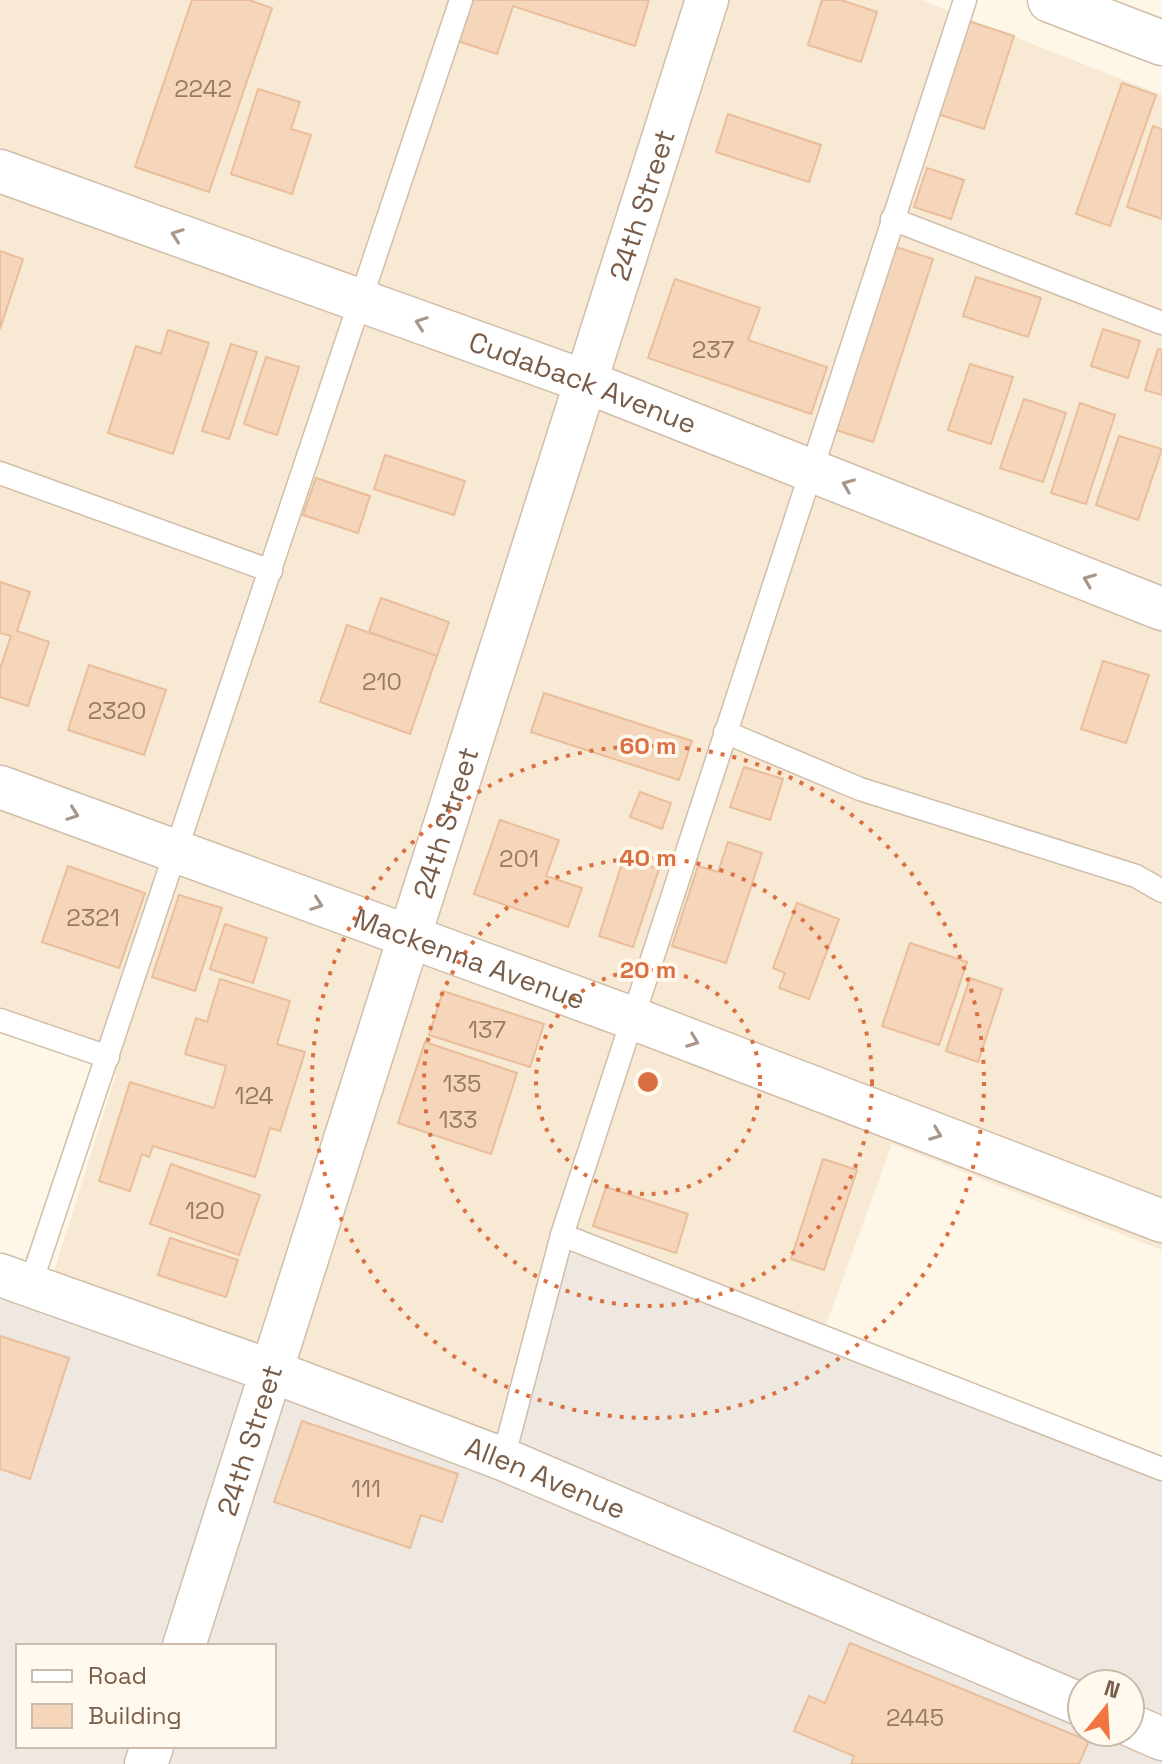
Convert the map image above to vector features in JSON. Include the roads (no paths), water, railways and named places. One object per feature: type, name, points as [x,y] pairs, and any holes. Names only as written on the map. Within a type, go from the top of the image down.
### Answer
[{"type":"street","name":"24th Street","points":[[185,1644],[407,936],[707,0]]},
{"type":"street","points":[[1050,0],[1162,43]]},
{"type":"street","name":"Cudaback Avenue","points":[[0,171],[584,381],[1162,609]]},
{"type":"street","name":"Mackenna Avenue","points":[[0,787],[632,1018],[1162,1221]]},
{"type":"street","name":"Allen Avenue","points":[[15,1281],[271,1371],[503,1459],[1066,1698]]},
{"type":"lane","points":[[15,1281],[108,1057],[461,0]]},
{"type":"lane","points":[[503,1459],[562,1235],[809,470],[965,0]]},
{"type":"lane","points":[[892,219],[1162,323]]},
{"type":"lane","points":[[0,473],[271,571]]},
{"type":"lane","points":[[725,732],[860,789],[1136,876],[1162,891]]},
{"type":"lane","points":[[0,1020],[108,1057]]},
{"type":"lane","points":[[562,1235],[1162,1469]]}]
